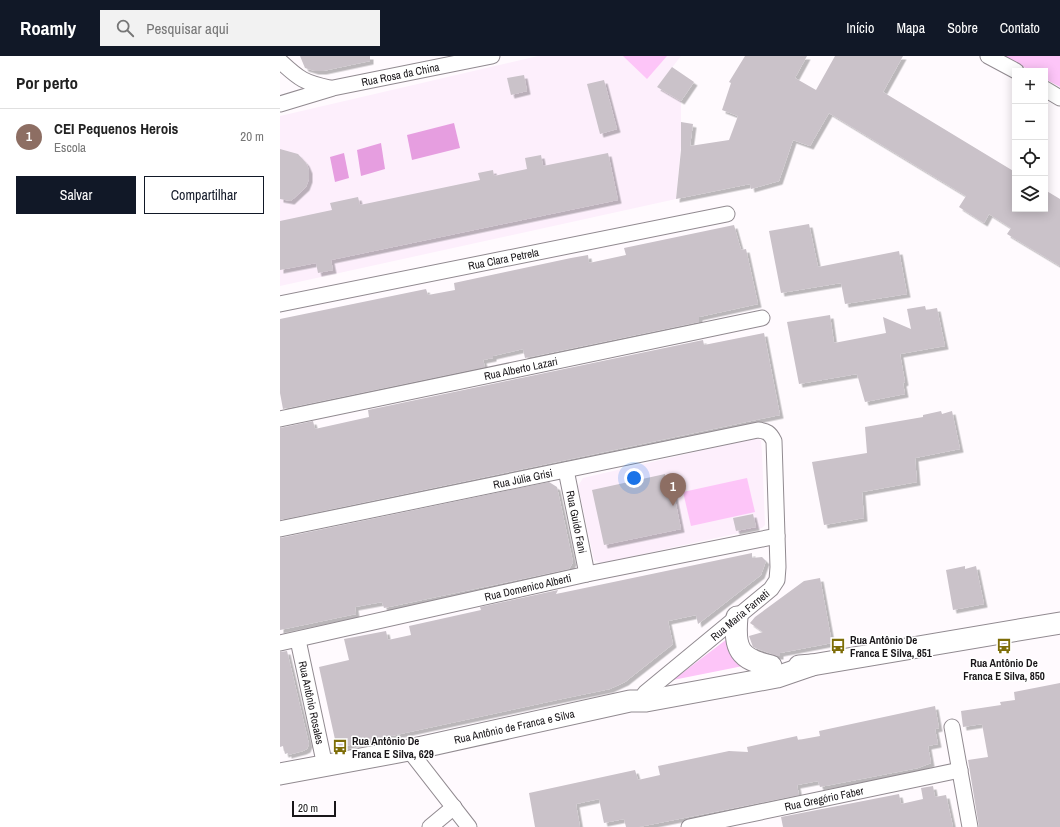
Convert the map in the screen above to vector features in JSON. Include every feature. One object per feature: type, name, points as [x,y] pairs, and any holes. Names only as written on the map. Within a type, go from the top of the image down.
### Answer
[{"type":"main road","points":[[737,618],[738,646],[744,654],[754,662],[771,666]]},
{"type":"main road","name":"Rua Antônio de Franca e Silva","points":[[280,774],[409,750],[640,698],[771,666],[812,665],[1060,623]]},
{"type":"main road","name":"Rua Antônio de Franca e Silva","points":[[640,698],[777,677],[812,665]]},
{"type":"street","points":[[280,61],[284,56]]},
{"type":"street","name":"Rua Rosa da China","points":[[280,104],[333,88],[471,58],[492,56]]},
{"type":"street","points":[[988,56],[1012,69]]},
{"type":"street","name":"Rua Rosa da China","points":[[280,61],[295,76],[309,84],[333,88]]},
{"type":"street","points":[[1048,91],[1060,98]]},
{"type":"street","name":"Rua Clara Petrela","points":[[280,304],[727,214]]},
{"type":"street","name":"Rua Alberto Lazari","points":[[280,419],[762,318]]},
{"type":"street","name":"Rua Júlia Grisi","points":[[280,529],[758,430],[767,431]]},
{"type":"street","name":"Rua Maria Farneti","points":[[640,698],[771,589],[777,580],[778,536],[774,441],[771,434],[767,431]]},
{"type":"street","name":"Rua Guido Fani","points":[[566,470],[587,574]]},
{"type":"street","name":"Rua Domenico Alberti","points":[[280,643],[587,574],[778,536]]},
{"type":"street","name":"Rua Antônio Rosales","points":[[298,640],[325,766]]},
{"type":"street","points":[[952,727],[970,827]]},
{"type":"street","points":[[409,750],[469,827]]},
{"type":"street","name":"Rua Gregório Faber","points":[[689,827],[960,770]]},
{"type":"street","points":[[430,827],[454,807]]},
{"type":"shaded area","points":[[538,56],[681,56],[657,87],[681,101],[681,146],[676,199],[280,286],[280,116]]},
{"type":"shaded area","points":[[623,56],[667,56],[647,79]]},
{"type":"shaded area","points":[[1004,56],[1060,56],[1060,87],[1048,81],[1048,68],[1026,68]]},
{"type":"shaded area","points":[[454,123],[460,148],[412,160],[407,135]]},
{"type":"shaded area","points":[[381,143],[385,169],[361,176],[357,150]]},
{"type":"shaded area","points":[[344,153],[349,178],[335,182],[330,157]]},
{"type":"shaded area","points":[[755,438],[761,440],[765,525],[762,528],[606,562],[600,563],[594,560],[578,486],[583,478]]},
{"type":"shaded area","points":[[747,478],[755,512],[691,526],[683,492]]},
{"type":"shaded area","points":[[731,636],[748,665],[673,680]]},
{"type":"building","points":[[300,56],[370,56],[370,61],[323,71],[315,71],[305,68]]},
{"type":"building","points":[[745,56],[807,56],[795,78],[816,90],[835,56],[903,56],[883,92],[1012,170],[1012,212],[1048,212],[1048,192],[1060,199],[1060,266],[1007,234],[1011,228],[989,214],[984,223],[959,207],[966,196],[829,113],[810,146],[793,140],[779,181],[751,189],[750,184],[676,199],[681,150],[681,122],[693,124],[690,146],[729,140],[738,116],[722,110],[731,83],[729,82]]},
{"type":"building","points":[[672,67],[694,82],[681,101],[657,87]]},
{"type":"building","points":[[524,75],[527,91],[511,95],[507,78]]},
{"type":"building","points":[[604,80],[617,129],[600,134],[587,84]]},
{"type":"building","points":[[280,149],[298,154],[306,163],[309,170],[309,179],[306,187],[291,201],[280,199]]},
{"type":"building","points":[[608,153],[618,200],[331,260],[333,270],[318,273],[316,263],[280,270],[280,221],[332,210],[330,203],[358,197],[360,205],[480,180],[478,173],[493,170],[494,176],[527,169],[525,158],[541,155],[543,166]]},
{"type":"building","points":[[809,224],[818,267],[899,251],[907,294],[845,304],[841,283],[781,293],[769,231]]},
{"type":"building","points":[[734,225],[741,250],[746,249],[758,304],[699,317],[699,322],[525,358],[523,349],[493,356],[493,358],[483,360],[485,367],[283,409],[280,393],[280,319],[426,289],[428,295],[455,290],[454,283],[571,258],[588,255],[589,263],[626,255],[624,248]]},
{"type":"building","points":[[925,306],[926,310],[937,308],[945,346],[900,354],[905,382],[903,383],[905,394],[865,402],[857,374],[799,384],[787,322],[830,315],[834,343],[886,333],[883,317],[911,329],[907,309]]},
{"type":"building","points":[[764,333],[780,415],[280,520],[280,428],[313,421],[315,429],[369,417],[368,410],[703,340],[704,345]]},
{"type":"building","points":[[941,411],[942,414],[952,411],[960,449],[915,458],[917,482],[862,492],[864,518],[824,525],[812,462],[867,453],[865,427],[923,417],[923,415]]},
{"type":"building","points":[[665,474],[666,480],[671,479],[681,529],[604,545],[592,490]]},
{"type":"building","points":[[549,482],[557,487],[573,562],[569,569],[384,608],[382,602],[355,607],[356,614],[280,630],[280,538]]},
{"type":"building","points":[[753,514],[756,527],[736,531],[733,518]]},
{"type":"building","points":[[752,553],[752,558],[762,557],[766,561],[761,575],[698,624],[696,615],[668,621],[673,644],[625,682],[610,689],[345,746],[336,744],[319,667],[349,660],[344,639],[386,631],[388,640],[411,635],[409,626],[481,610],[480,607],[558,590],[556,594]]},
{"type":"building","points":[[965,566],[965,569],[976,566],[984,604],[953,610],[946,570]]},
{"type":"building","points":[[820,578],[832,643],[780,653],[780,656],[753,647],[749,636],[763,632],[750,623],[755,617],[804,581]]},
{"type":"building","points":[[287,651],[309,744],[307,749],[288,755],[288,753],[285,754],[283,746],[280,747],[280,652]]},
{"type":"building","points":[[1060,683],[1060,827],[979,827],[968,760],[988,757],[982,724],[963,727],[961,711],[1001,705],[1000,702],[1015,700],[1014,692]]},
{"type":"building","points":[[935,706],[939,728],[935,729],[938,744],[928,746],[931,763],[918,768],[820,787],[818,781],[797,785],[799,795],[639,827],[626,827],[624,819],[604,823],[599,799],[576,804],[580,827],[535,827],[529,793],[635,770],[638,780],[660,775],[658,766],[729,751],[748,752],[747,747],[797,736],[798,740],[820,736],[819,731]]},
{"type":"building","points":[[933,786],[935,797],[946,795],[953,827],[783,827],[781,817],[899,794],[901,804],[923,799],[921,788]]},
{"type":"place","name":"CEI Pequenos Herois","points":[[673,506]]},
{"type":"place","name":"Rua Antônio De Franca E Silva, 851","points":[[838,646]]},
{"type":"place","name":"Rua Antônio De Franca E Silva, 850","points":[[1004,646]]},
{"type":"place","name":"Rua Antônio De Franca E Silva, 629","points":[[340,747]]}]
